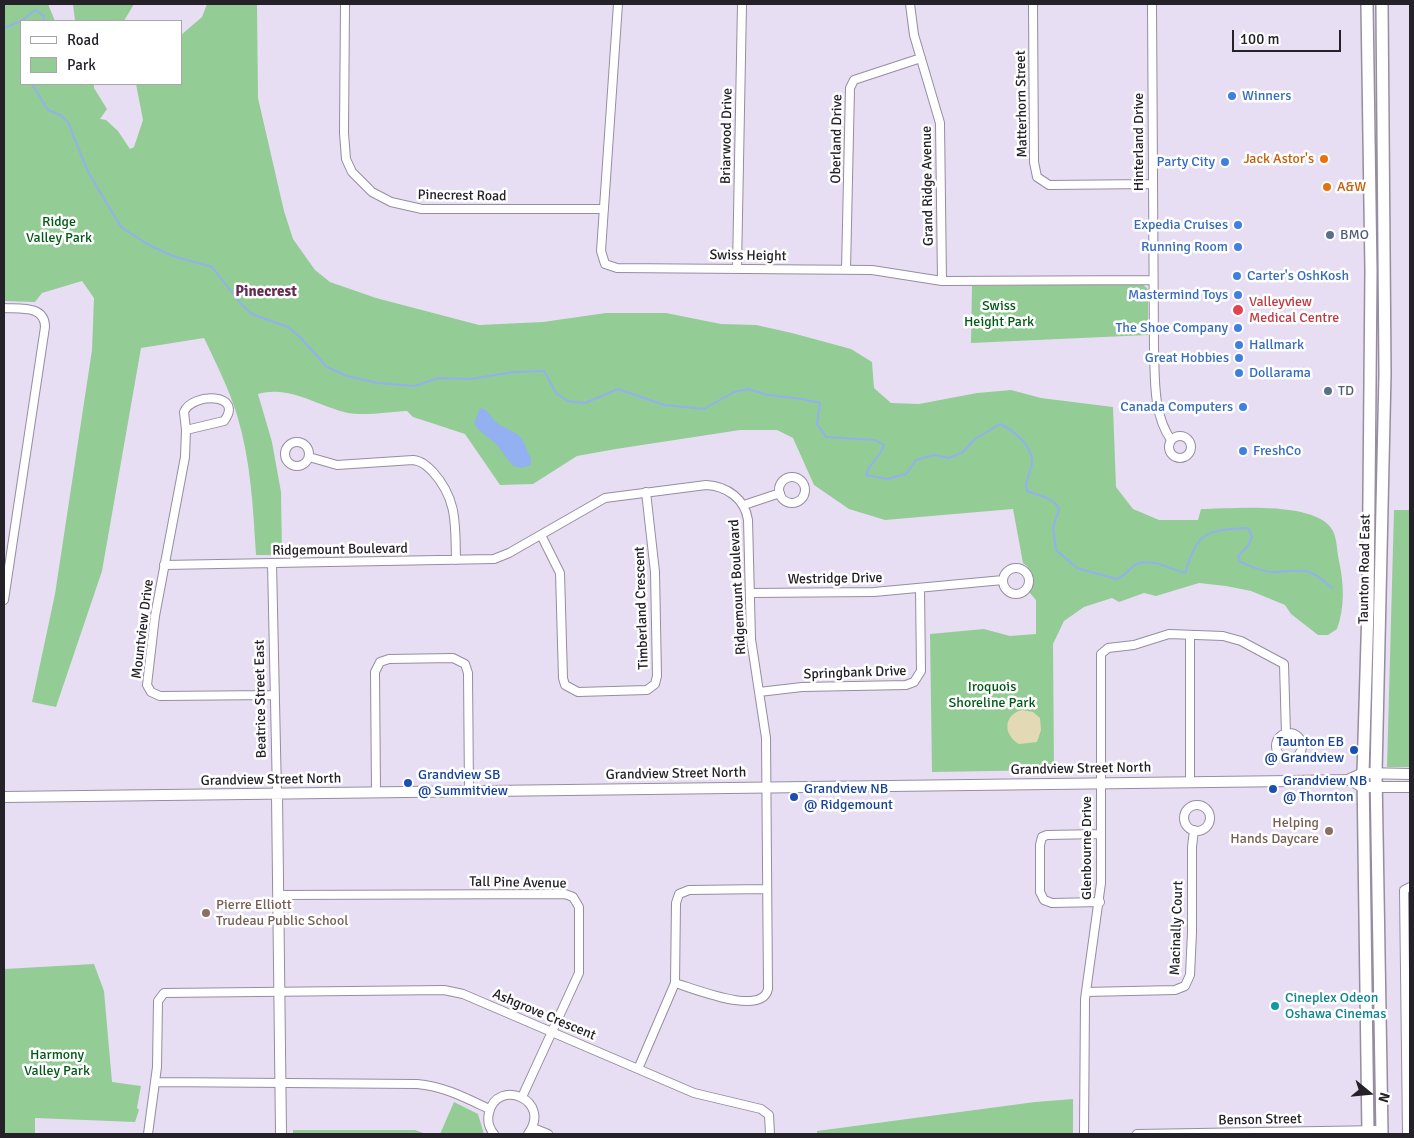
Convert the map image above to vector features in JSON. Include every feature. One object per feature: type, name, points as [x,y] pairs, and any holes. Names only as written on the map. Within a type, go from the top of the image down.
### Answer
[{"type":"main road","name":"Taunton Road East","points":[[1367,4],[1371,272],[1368,608],[1363,787],[1368,1132]]},
{"type":"main road","name":"Taunton Road East","points":[[1382,4],[1385,374],[1376,773],[1382,1132]]},
{"type":"street","name":"Pinecrest Road","points":[[345,4],[344,133],[346,159],[352,172],[372,192],[391,202],[422,208],[604,209]]},
{"type":"street","name":"Swiss Height","points":[[618,4],[601,251],[605,264],[617,268],[872,270],[942,281],[1152,280]]},
{"type":"street","name":"Briarwood Drive","points":[[737,268],[742,4]]},
{"type":"street","name":"Grand Ridge Avenue","points":[[910,4],[912,24],[940,123],[942,281]]},
{"type":"street","name":"Matterhorn Street","points":[[1033,4],[1034,162],[1037,177],[1049,185],[1152,184]]},
{"type":"street","name":"Hinterland Drive","points":[[1152,4],[1152,280],[1156,398],[1166,432],[1171,440]]},
{"type":"street","name":"Oberland Drive","points":[[846,270],[850,88],[854,80],[921,58]]},
{"type":"street","points":[[4,308],[36,310],[45,319],[4,600]]},
{"type":"street","points":[[164,564],[185,457],[186,430],[184,412],[191,403],[216,398],[227,404],[228,413],[224,421],[186,430]]},
{"type":"street","points":[[310,457],[337,465],[414,460],[424,463],[440,480],[452,503],[456,560]]},
{"type":"street","name":"Ridgemount Boulevard","points":[[164,564],[456,560],[501,557],[602,499],[712,485],[729,491],[744,505],[749,524],[751,639],[766,733],[768,985],[764,997],[754,1001],[736,1001],[676,983]]},
{"type":"street","name":"Timberland Crescent","points":[[540,535],[560,573],[563,678],[565,686],[578,692],[647,690],[655,684],[657,676],[656,572],[646,492]]},
{"type":"street","points":[[744,505],[780,493]]},
{"type":"street","name":"Beatrice Street East","points":[[272,563],[281,1134]]},
{"type":"street","name":"Mountview Drive","points":[[164,564],[153,624],[148,673],[148,684],[151,692],[163,696],[274,695]]},
{"type":"street","name":"Westridge Drive","points":[[750,593],[869,592],[1003,580]]},
{"type":"street","name":"Springbank Drive","points":[[759,692],[802,687],[906,685],[914,682],[921,670],[920,588]]},
{"type":"street","name":"Glenbourne Drive","points":[[1084,1134],[1086,992],[1100,902],[1100,661],[1102,652],[1108,648],[1134,645],[1169,634],[1190,635]]},
{"type":"street","points":[[1190,782],[1190,635],[1233,638],[1282,662],[1286,670],[1286,734]]},
{"type":"street","points":[[376,792],[375,669],[382,661],[397,659],[456,659],[465,664],[468,673],[470,791]]},
{"type":"street","name":"Grandview Street North","points":[[4,797],[1348,780],[1363,773],[1410,774]]},
{"type":"street","name":"Grandview Street North","points":[[1348,780],[1363,787],[1410,787]]},
{"type":"street","name":"Macinally Court","points":[[1086,992],[1175,990],[1188,983],[1192,944],[1192,847],[1194,830]]},
{"type":"street","points":[[1100,902],[1052,903],[1044,900],[1040,892],[1040,845],[1042,837],[1047,835],[1101,834]]},
{"type":"street","points":[[638,1069],[676,983],[676,903],[679,894],[689,890],[767,888]]},
{"type":"street","points":[[1407,888],[1409,1115],[1407,1134]]},
{"type":"street","name":"Tall Pine Avenue","points":[[278,895],[571,896],[576,900],[579,907],[580,968],[522,1097]]},
{"type":"street","name":"Ashgrove Crescent","points":[[156,1082],[157,1006],[160,996],[171,992],[452,990],[700,1095],[761,1109],[770,1118],[770,1134]]},
{"type":"street","points":[[148,1134],[156,1082],[398,1083],[433,1085],[489,1109]]},
{"type":"street","points":[[494,1134],[488,1123],[489,1109],[497,1099],[503,1096],[516,1095],[528,1101],[534,1114],[530,1131],[548,1134]]},
{"type":"street","name":"Benson Street","points":[[1137,1134],[1382,1132]]},
{"type":"green space","points":[[4,4],[48,4],[55,20],[20,20],[20,85],[94,85],[107,109],[100,119],[106,120],[118,131],[130,149],[134,147],[143,120],[136,85],[182,85],[182,34],[202,17],[207,4],[257,4],[258,98],[284,211],[293,239],[315,270],[330,282],[376,298],[479,325],[543,322],[606,313],[666,313],[721,324],[756,325],[851,349],[872,362],[874,388],[891,403],[919,404],[977,393],[1011,390],[1041,398],[1113,407],[1116,487],[1133,509],[1159,520],[1198,520],[1201,509],[1272,508],[1310,514],[1324,521],[1334,534],[1342,578],[1343,595],[1340,621],[1337,629],[1328,635],[1318,635],[1291,614],[1285,605],[1251,591],[1199,583],[1156,596],[1144,593],[1119,602],[1112,598],[1084,607],[1064,621],[1053,644],[1054,770],[932,772],[930,634],[984,629],[1010,636],[1036,634],[1036,600],[1029,592],[1033,584],[1033,576],[1030,569],[1023,563],[1013,509],[885,520],[849,509],[814,485],[793,438],[777,430],[740,430],[577,456],[533,484],[500,485],[465,434],[413,417],[407,411],[355,414],[337,410],[292,394],[270,392],[258,394],[272,442],[281,492],[282,555],[256,555],[251,485],[242,432],[222,376],[204,338],[141,348],[102,571],[56,707],[32,702],[55,594],[92,350],[94,298],[82,281],[42,293],[35,302],[4,301]]},
{"type":"green space","points":[[73,4],[134,4],[125,20],[75,20]]},
{"type":"green space","name":"Swiss Height Park","points":[[1142,284],[1148,289],[1148,335],[971,343],[972,286]]},
{"type":"green space","points":[[1394,510],[1410,510],[1410,767],[1387,767]]},
{"type":"green space","name":"Harmony Valley Park","points":[[94,964],[104,991],[112,1082],[141,1086],[137,1108],[139,1110],[135,1122],[35,1118],[35,1134],[4,1134],[4,969]]},
{"type":"green space","points":[[1073,1099],[1073,1134],[817,1134],[817,1131],[1035,1102]]},
{"type":"green space","points":[[454,1102],[478,1114],[484,1134],[440,1134]]},
{"type":"green space","points":[[293,1130],[415,1130],[426,1134],[293,1134]]},
{"type":"sand","points":[[1022,710],[1033,712],[1040,718],[1041,730],[1037,742],[1019,744],[1010,736],[1007,726],[1008,721],[1011,716]]},
{"type":"water","points":[[480,408],[488,412],[497,423],[515,432],[521,438],[531,458],[531,465],[522,468],[513,466],[496,444],[478,429],[474,423]]},
{"type":"waterway","points":[[23,20],[35,10],[44,16],[43,20]]},
{"type":"waterway","points":[[4,28],[20,21]]},
{"type":"waterway","points":[[33,85],[48,110],[60,115],[68,122],[88,172],[121,227],[149,245],[173,256],[212,267],[242,305],[252,314],[288,327],[300,337],[327,367],[347,376],[378,383],[415,386],[438,378],[471,379],[513,372],[544,371],[556,393],[568,401],[585,403],[618,389],[664,405],[704,409],[734,392],[748,389],[768,395],[802,399],[820,403],[817,424],[826,437],[875,440],[884,445],[866,475],[887,479],[906,474],[916,460],[934,455],[949,458],[963,452],[975,439],[1000,424],[1011,430],[1030,451],[1032,463],[1026,483],[1027,491],[1047,498],[1055,503],[1059,509],[1053,528],[1056,550],[1077,568],[1116,579],[1124,575],[1135,565],[1147,562],[1160,564],[1185,573],[1194,549],[1206,536],[1222,530],[1248,528],[1252,537],[1248,546],[1238,556],[1240,562],[1270,572],[1309,572],[1332,588]]},
{"type":"place","name":"Winners","points":[[1232,96]]},
{"type":"place","name":"Jack Astor's","points":[[1324,159]]},
{"type":"place","name":"Party City","points":[[1225,162]]},
{"type":"place","name":"A&W","points":[[1327,187]]},
{"type":"place","name":"Expedia Cruises","points":[[1238,225]]},
{"type":"place","name":"BMO","points":[[1330,235]]},
{"type":"place","name":"Running Room","points":[[1238,247]]},
{"type":"place","name":"Carter's OshKosh","points":[[1237,276]]},
{"type":"place","name":"Mastermind Toys","points":[[1238,295]]},
{"type":"place","name":"Valleyview Medical Centre","points":[[1238,310]]},
{"type":"place","name":"The Shoe Company","points":[[1238,328]]},
{"type":"place","name":"Hallmark","points":[[1239,345]]},
{"type":"place","name":"Great Hobbies","points":[[1239,358]]},
{"type":"place","name":"Dollarama","points":[[1239,373]]},
{"type":"place","name":"TD","points":[[1328,391]]},
{"type":"place","name":"Canada Computers","points":[[1243,407]]},
{"type":"place","name":"FreshCo","points":[[1243,451]]},
{"type":"place","name":"Taunton EB @ Grandview","points":[[1354,750]]},
{"type":"place","name":"Grandview SB @ Summitview","points":[[408,783]]},
{"type":"place","name":"Grandview NB @ Thornton","points":[[1273,789]]},
{"type":"place","name":"Grandview NB @ Ridgemount","points":[[794,797]]},
{"type":"place","name":"Helping Hands Daycare","points":[[1329,831]]},
{"type":"place","name":"Pierre Elliott Trudeau Public School","points":[[206,913]]},
{"type":"place","name":"Cineplex Odeon Oshawa Cinemas","points":[[1275,1006]]},
{"type":"district","name":"Pinecrest","points":[[266,292]]},
{"type":"park label","name":"Ridge Valley Park","points":[[59,230]]},
{"type":"park label","name":"Iroquois Shoreline Park","points":[[992,696]]}]
